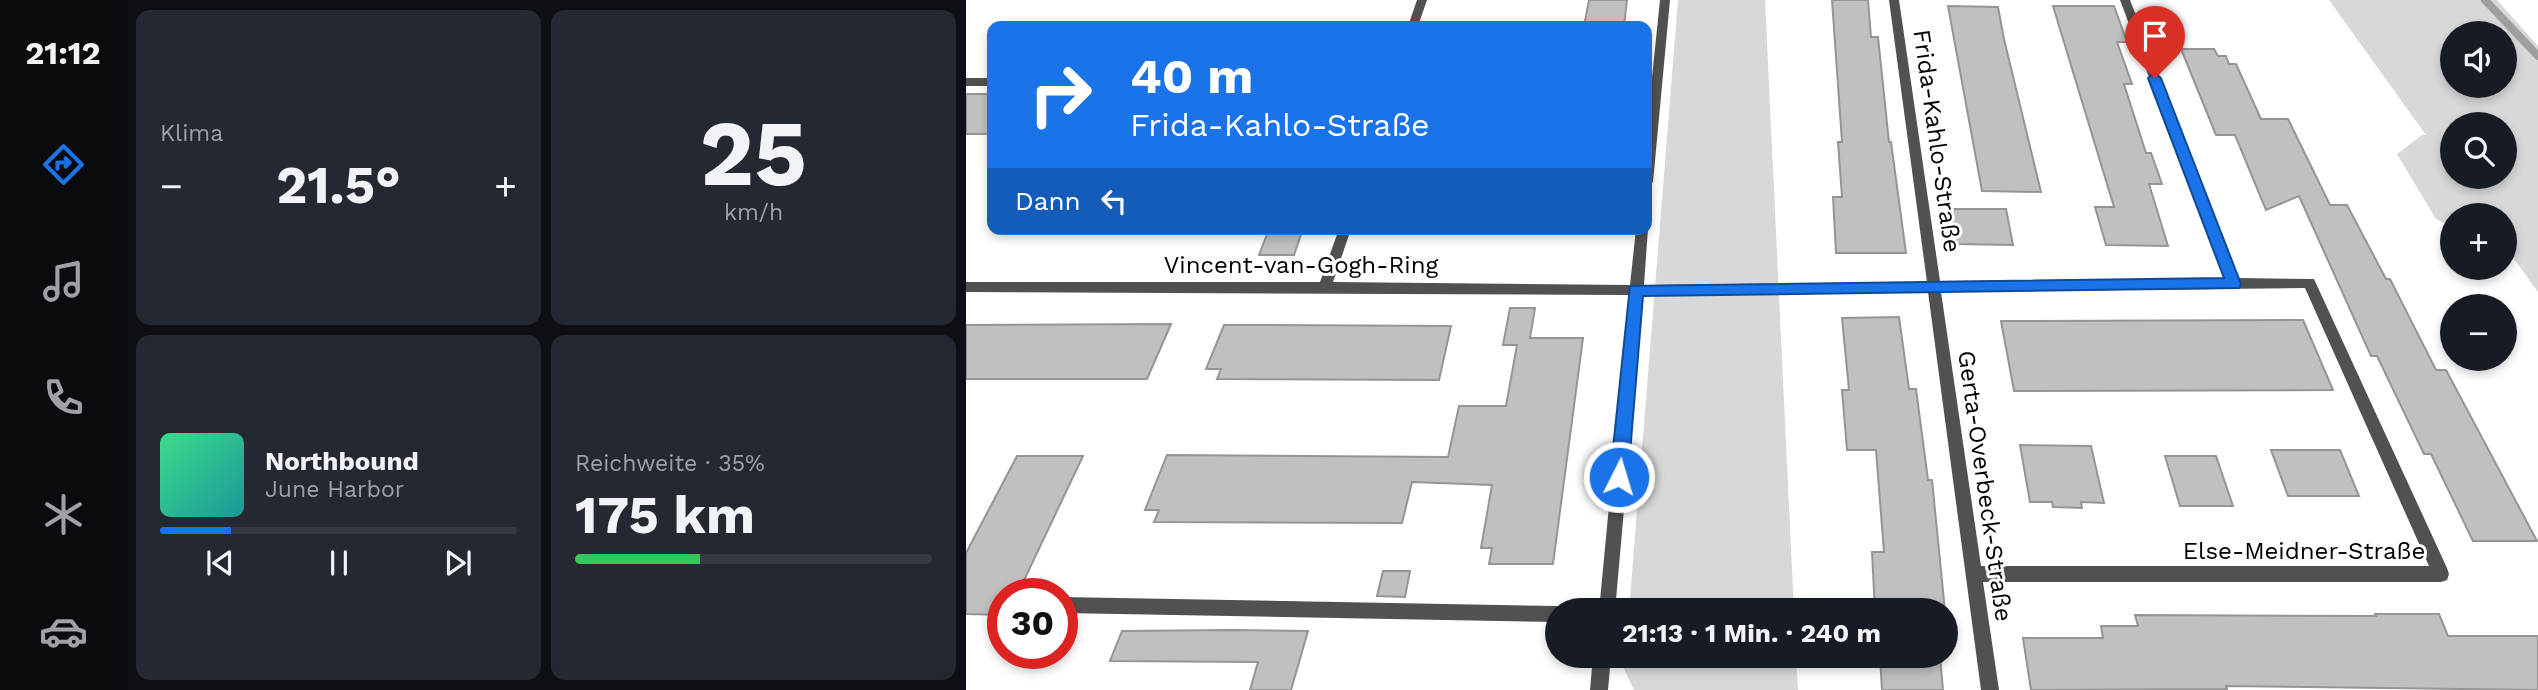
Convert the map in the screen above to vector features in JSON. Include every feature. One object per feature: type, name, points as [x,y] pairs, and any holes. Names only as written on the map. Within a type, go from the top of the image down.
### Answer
[{"type":"street","points":[[1415,21],[1422,0]]},
{"type":"street","points":[[1652,131],[1665,0]]},
{"type":"street","name":"Frida-Kahlo-Straße","points":[[1894,0],[1936,289]]},
{"type":"street","points":[[2125,0],[2234,284]]},
{"type":"street","points":[[966,82],[987,82]]},
{"type":"street","points":[[1325,287],[1343,235]]},
{"type":"street","points":[[1608,598],[1641,235]]},
{"type":"street","name":"Frida-Kahlo-Straße","points":[[1636,290],[1936,289],[2309,283]]},
{"type":"street","name":"Else-Meidner-Straße","points":[[1974,574],[2441,574],[2309,283]]},
{"type":"street","name":"Vincent-van-Gogh-Ring","points":[[966,288],[1636,290]]},
{"type":"street","name":"Gerta-Overbeck-Straße","points":[[1936,289],[1990,690]]},
{"type":"street","points":[[1078,605],[1545,614]]},
{"type":"street","points":[[1599,690],[1601,668]]},
{"type":"shaded area","points":[[1678,0],[1765,0],[1793,598],[1630,598]]},
{"type":"shaded area","points":[[2329,0],[2497,0],[2516,21],[2440,21],[2440,98],[2517,98],[2517,22],[2538,46],[2538,292],[2517,263],[2517,203],[2440,203],[2440,221],[2436,219],[2397,154],[2422,135],[2426,135]]},
{"type":"shaded area","points":[[1797,668],[1798,690],[1634,690],[1624,669]]},
{"type":"building","points":[[1589,0],[1627,0],[1625,21],[1585,21]]},
{"type":"building","points":[[1832,0],[1868,0],[1871,37],[1878,37],[1889,142],[1906,253],[1836,253],[1833,197],[1842,197],[1838,142],[1842,142]]},
{"type":"building","points":[[1948,6],[1998,7],[2041,192],[1982,191]]},
{"type":"building","points":[[2053,6],[2114,6],[2127,42],[2117,42],[2132,84],[2124,84],[2146,153],[2151,153],[2162,184],[2149,184],[2168,246],[2106,245],[2095,207],[2114,207]]},
{"type":"building","points":[[2181,49],[2214,49],[2218,56],[2226,56],[2229,64],[2236,64],[2261,119],[2288,119],[2330,205],[2347,205],[2386,279],[2390,279],[2436,370],[2447,371],[2537,541],[2473,541],[2431,454],[2424,454],[2377,356],[2371,356],[2299,196],[2266,210],[2235,135],[2216,135]]},
{"type":"building","points":[[966,94],[987,94],[987,134],[966,134]]},
{"type":"building","points":[[1951,209],[2006,209],[2013,245],[1956,244]]},
{"type":"building","points":[[1267,235],[1301,235],[1294,255],[1259,255]]},
{"type":"building","points":[[1510,308],[1535,308],[1530,338],[1583,338],[1553,564],[1489,564],[1492,548],[1481,548],[1492,485],[1412,482],[1402,523],[1154,522],[1159,510],[1145,510],[1167,455],[1448,457],[1459,406],[1506,406],[1517,345],[1503,345]]},
{"type":"building","points":[[1899,317],[1909,389],[1916,389],[1928,480],[1932,480],[1944,598],[1874,598],[1872,552],[1884,552],[1876,450],[1847,450],[1842,390],[1849,390],[1842,318]]},
{"type":"building","points":[[2303,320],[2333,390],[2014,391],[2001,321]]},
{"type":"building","points":[[1171,324],[1147,379],[966,379],[966,325]]},
{"type":"building","points":[[1224,325],[1451,326],[1439,380],[1217,379],[1221,369],[1206,369]]},
{"type":"building","points":[[2020,445],[2091,446],[2104,503],[2081,502],[2082,508],[2053,507],[2052,502],[2030,502]]},
{"type":"building","points":[[2271,450],[2340,450],[2359,496],[2288,496]]},
{"type":"building","points":[[1017,456],[1083,456],[1025,578],[987,578],[987,615],[966,614],[966,553]]},
{"type":"building","points":[[2165,456],[2216,456],[2233,506],[2180,506]]},
{"type":"building","points":[[1383,571],[1410,571],[1405,597],[1377,596]]},
{"type":"building","points":[[2375,614],[2439,614],[2448,636],[2538,636],[2538,690],[2226,686],[2227,689],[2031,690],[2023,638],[2103,638],[2101,626],[2138,626],[2135,615],[2376,616]]},
{"type":"building","points":[[1122,631],[1308,631],[1291,690],[1250,690],[1258,662],[1110,661]]},
{"type":"building","points":[[1881,668],[1941,668],[1943,690],[1882,690]]},
{"type":"waterway","points":[[2485,0],[2538,56]]},
{"type":"route","points":[[1619,477],[1636,290],[2234,284],[2155,78]]}]
